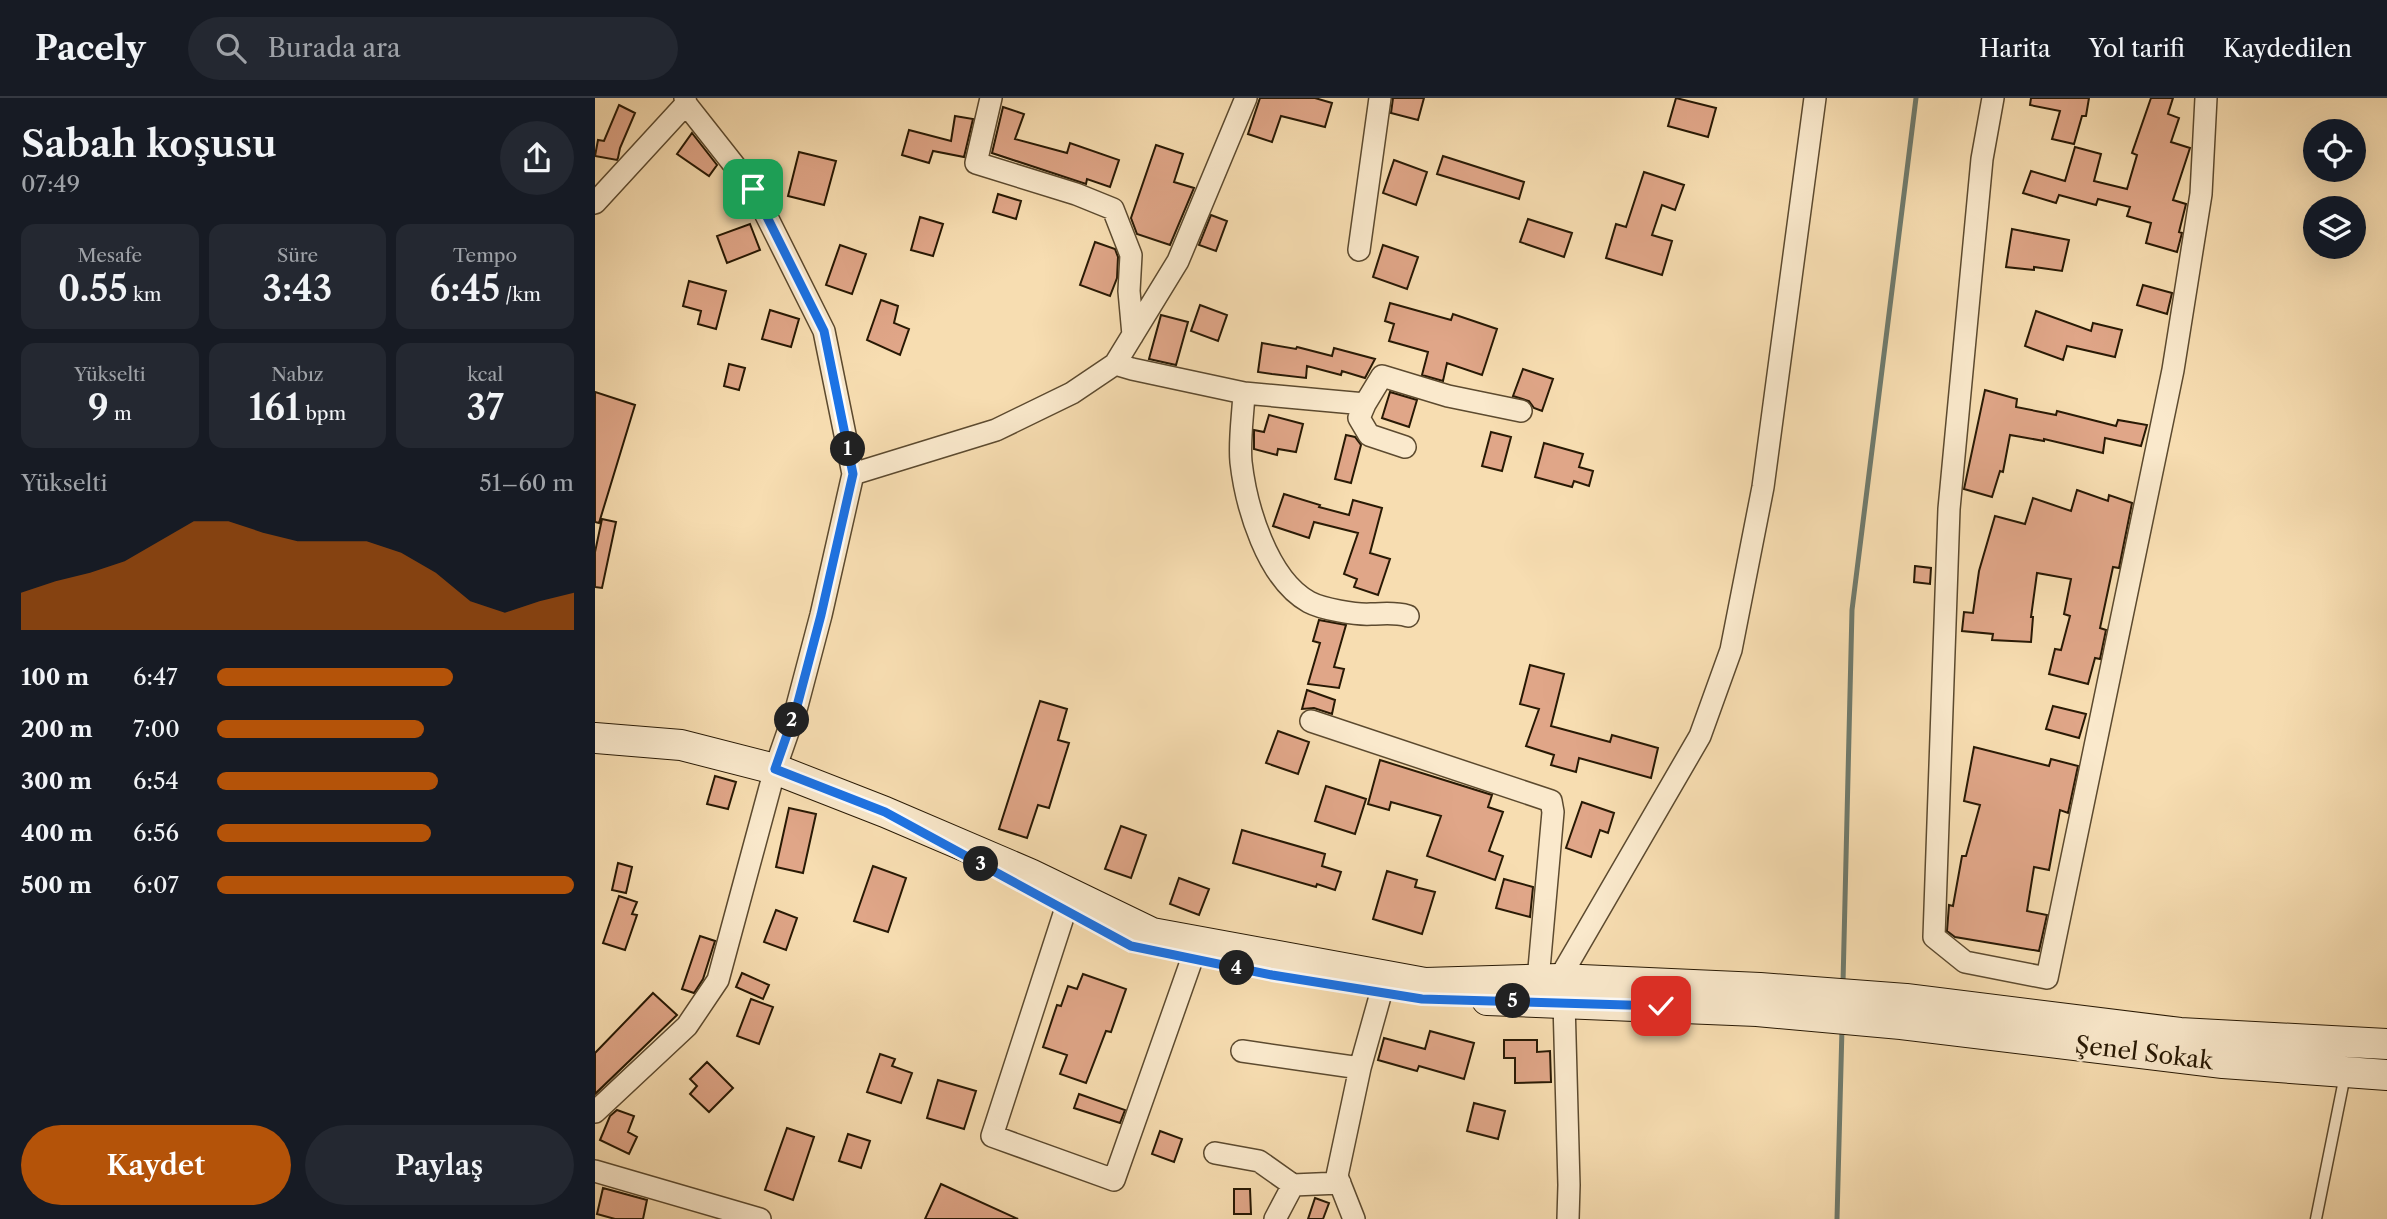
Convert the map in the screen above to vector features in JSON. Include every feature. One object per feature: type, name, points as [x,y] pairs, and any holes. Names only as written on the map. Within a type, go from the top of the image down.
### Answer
[{"type":"street","points":[[991,98],[976,163],[1076,194],[1113,209],[1131,255],[1129,291],[1133,335]]},
{"type":"street","points":[[853,474],[996,430],[1072,393],[1115,363],[1178,261],[1246,98]]},
{"type":"street","points":[[1359,250],[1380,98]]},
{"type":"street","points":[[1554,987],[1700,736],[1731,650],[1763,487],[1815,98]]},
{"type":"street","points":[[1993,98],[1982,159],[1949,509],[1934,937],[1965,962],[2047,978],[2173,370],[2201,194],[2206,98]]},
{"type":"street","points":[[595,203],[686,101],[753,189],[824,331],[853,474],[811,654],[797,706],[775,769],[718,980],[687,1026],[595,1112]]},
{"type":"street","points":[[1115,363],[1244,393],[1365,404]]},
{"type":"street","points":[[1405,447],[1369,435],[1359,418],[1382,376],[1448,396],[1521,411]]},
{"type":"street","points":[[1244,393],[1241,460],[1250,511],[1287,586],[1310,603],[1343,611],[1370,615],[1394,612],[1408,615]]},
{"type":"street","points":[[1311,721],[1551,800],[1554,987],[1569,1185],[1568,1219]]},
{"type":"street","points":[[595,738],[681,745],[775,769],[885,812],[1030,874],[1151,933],[1425,983],[1554,987],[1904,1011]]},
{"type":"street","points":[[885,812],[1131,946],[1272,975],[1422,999],[1554,987]]},
{"type":"street","points":[[1065,911],[992,1136],[1114,1180],[1192,958]]},
{"type":"street","points":[[1353,1219],[1338,1175],[1360,1068],[1381,993]]},
{"type":"street","name":"Şenel Sokak","points":[[1904,1011],[2180,1033],[2387,1044]]},
{"type":"street","name":"Şenel Sokak","points":[[1904,1011],[2223,1063],[2387,1075]]},
{"type":"street","points":[[1242,1051],[1360,1068]]},
{"type":"street","points":[[1215,1153],[1259,1161],[1293,1185],[1340,1183]]},
{"type":"street","points":[[595,1171],[760,1219]]},
{"type":"street","points":[[1275,1219],[1293,1185]]},
{"type":"lane","points":[[2316,1219],[2346,1072]]},
{"type":"building","points":[[1260,98],[1315,98],[1332,103],[1325,127],[1281,116],[1272,142],[1248,134]]},
{"type":"building","points":[[1393,98],[1424,98],[1418,120],[1391,113]]},
{"type":"building","points":[[1676,98],[1716,108],[1708,137],[1668,126]]},
{"type":"building","points":[[2031,98],[2089,98],[2086,116],[2082,116],[2074,144],[2052,139],[2060,111],[2030,105]]},
{"type":"building","points":[[2151,98],[2173,98],[2168,114],[2179,118],[2171,142],[2190,148],[2173,200],[2186,204],[2177,252],[2146,243],[2151,223],[2127,216],[2130,207],[2098,199],[2096,205],[2059,195],[2056,203],[2023,193],[2031,171],[2065,181],[2075,147],[2101,154],[2094,181],[2127,189],[2137,155],[2132,153]]},
{"type":"building","points":[[619,105],[635,113],[618,158],[595,156],[598,140],[604,141]]},
{"type":"building","points":[[1003,107],[1024,114],[1015,139],[1067,153],[1070,143],[1119,160],[1110,187],[1087,179],[1086,184],[992,153]]},
{"type":"building","points":[[955,116],[973,119],[964,157],[933,151],[929,163],[902,155],[909,130],[951,141]]},
{"type":"building","points":[[692,133],[717,165],[709,176],[677,154]]},
{"type":"building","points":[[1156,145],[1183,154],[1174,182],[1194,188],[1170,245],[1137,234],[1131,218]]},
{"type":"building","points":[[799,152],[836,161],[824,205],[788,196]]},
{"type":"building","points":[[1443,156],[1524,182],[1519,199],[1437,174]]},
{"type":"building","points":[[1394,160],[1427,172],[1416,205],[1383,193]]},
{"type":"building","points":[[1644,172],[1684,185],[1675,210],[1662,205],[1652,235],[1672,241],[1662,275],[1606,258],[1616,224],[1626,227]]},
{"type":"building","points":[[998,194],[1021,201],[1016,219],[993,212]]},
{"type":"building","points":[[1211,215],[1227,221],[1216,251],[1199,245]]},
{"type":"building","points":[[920,217],[943,224],[933,256],[911,250]]},
{"type":"building","points":[[1528,219],[1572,233],[1564,257],[1520,242]]},
{"type":"building","points":[[750,224],[760,250],[727,263],[717,236]]},
{"type":"building","points":[[2012,229],[2069,240],[2062,271],[2006,267]]},
{"type":"building","points":[[1095,242],[1115,249],[1118,257],[1117,278],[1110,296],[1080,285]]},
{"type":"building","points":[[840,245],[866,254],[852,294],[826,285]]},
{"type":"building","points":[[1383,245],[1418,257],[1407,289],[1373,277]]},
{"type":"building","points":[[689,281],[726,291],[716,329],[698,324],[701,311],[683,306]]},
{"type":"building","points":[[2143,285],[2172,293],[2167,314],[2137,305]]},
{"type":"building","points":[[881,300],[898,306],[894,323],[909,329],[900,355],[867,340]]},
{"type":"building","points":[[1390,303],[1451,320],[1453,314],[1497,329],[1482,375],[1447,363],[1443,381],[1422,375],[1428,352],[1389,341],[1394,324],[1385,321]]},
{"type":"building","points":[[1200,305],[1227,315],[1218,341],[1191,331]]},
{"type":"building","points":[[770,310],[799,319],[791,347],[762,339]]},
{"type":"building","points":[[2036,311],[2091,331],[2093,323],[2122,330],[2115,357],[2067,346],[2063,360],[2025,346]]},
{"type":"building","points":[[1161,315],[1188,322],[1176,365],[1149,359]]},
{"type":"building","points":[[1262,343],[1296,349],[1297,347],[1332,356],[1334,348],[1375,359],[1365,378],[1342,371],[1341,375],[1307,366],[1306,378],[1272,374],[1258,372]]},
{"type":"building","points":[[729,364],[745,368],[739,390],[724,386]]},
{"type":"building","points":[[1523,369],[1553,379],[1542,411],[1534,408],[1529,401],[1513,396]]},
{"type":"building","points":[[1985,390],[2017,399],[2016,407],[2056,415],[2057,411],[2116,426],[2118,420],[2147,425],[2141,446],[2105,438],[2103,453],[2044,439],[2010,435],[2003,472],[2000,471],[1992,497],[1964,489]]},
{"type":"building","points":[[595,392],[635,405],[599,523],[595,522]]},
{"type":"building","points":[[1390,392],[1417,400],[1409,427],[1382,418]]},
{"type":"building","points":[[1269,415],[1303,424],[1296,452],[1278,449],[1277,455],[1254,449],[1254,430],[1264,432]]},
{"type":"building","points":[[1491,432],[1511,437],[1502,471],[1482,466]]},
{"type":"building","points":[[1346,435],[1355,437],[1361,445],[1351,483],[1335,479]]},
{"type":"building","points":[[1544,443],[1583,454],[1579,467],[1593,471],[1589,486],[1574,481],[1572,487],[1535,477]]},
{"type":"building","points":[[2077,490],[2108,501],[2109,495],[2132,503],[2119,568],[2113,567],[2100,628],[2106,630],[2100,659],[2095,658],[2088,684],[2049,674],[2055,649],[2061,650],[2070,616],[2064,614],[2071,579],[2037,573],[2031,617],[2031,642],[1992,640],[1993,634],[1962,631],[1964,612],[1973,613],[1979,571],[1995,516],[2025,524],[2033,498],[2071,511]]},
{"type":"building","points":[[1284,494],[1349,515],[1353,500],[1382,508],[1370,553],[1390,559],[1378,595],[1354,587],[1357,579],[1344,574],[1358,533],[1314,522],[1309,538],[1273,526]]},
{"type":"building","points":[[602,519],[616,522],[602,588],[595,587],[595,552]]},
{"type":"building","points":[[1915,566],[1931,568],[1930,584],[1914,582]]},
{"type":"building","points":[[1319,620],[1346,625],[1334,667],[1344,669],[1339,688],[1308,684],[1320,643],[1313,641]]},
{"type":"building","points":[[1530,665],[1564,674],[1551,726],[1610,742],[1612,735],[1658,748],[1651,778],[1579,758],[1576,772],[1551,765],[1554,755],[1526,746],[1539,709],[1520,704]]},
{"type":"building","points":[[1307,690],[1335,700],[1332,714],[1314,708],[1302,709]]},
{"type":"building","points":[[1040,701],[1067,709],[1058,740],[1069,743],[1049,808],[1038,805],[1027,838],[999,829]]},
{"type":"building","points":[[2053,706],[2086,714],[2079,738],[2046,729]]},
{"type":"building","points":[[1278,731],[1309,742],[1298,774],[1266,763]]},
{"type":"building","points":[[1974,747],[2049,766],[2051,759],[2078,766],[2068,813],[2060,810],[2049,870],[2034,867],[2027,911],[2047,915],[2039,951],[1955,937],[1947,931],[1949,905],[1953,906],[1962,856],[1966,856],[1980,805],[1964,801]]},
{"type":"building","points":[[1380,760],[1492,795],[1488,807],[1503,812],[1489,851],[1503,856],[1495,880],[1427,856],[1441,816],[1391,802],[1389,810],[1368,804]]},
{"type":"building","points":[[715,776],[736,782],[728,809],[707,804]]},
{"type":"building","points":[[1326,786],[1366,799],[1355,834],[1315,821]]},
{"type":"building","points":[[1582,802],[1614,813],[1608,833],[1600,830],[1591,857],[1566,848]]},
{"type":"building","points":[[789,808],[816,814],[803,873],[776,867]]},
{"type":"building","points":[[1121,826],[1146,835],[1131,878],[1105,869]]},
{"type":"building","points":[[1242,830],[1325,854],[1322,866],[1341,872],[1335,890],[1233,863]]},
{"type":"building","points":[[618,863],[632,867],[626,893],[612,890]]},
{"type":"building","points":[[873,866],[906,878],[888,932],[854,921]]},
{"type":"building","points":[[1387,871],[1417,880],[1415,887],[1435,892],[1422,934],[1373,919]]},
{"type":"building","points":[[1179,878],[1209,889],[1199,915],[1170,904]]},
{"type":"building","points":[[1504,879],[1533,887],[1530,917],[1496,908]]},
{"type":"building","points":[[619,896],[637,902],[632,914],[637,915],[625,950],[603,943]]},
{"type":"building","points":[[776,910],[797,918],[786,950],[764,942]]},
{"type":"building","points":[[700,936],[715,941],[703,979],[694,993],[682,989]]},
{"type":"building","points":[[742,973],[769,985],[763,999],[736,987]]},
{"type":"building","points":[[1083,974],[1126,989],[1111,1032],[1106,1031],[1086,1083],[1060,1074],[1067,1055],[1043,1047],[1057,1005],[1061,1006],[1068,986],[1077,989]]},
{"type":"building","points":[[653,993],[677,1015],[595,1094],[595,1053]]},
{"type":"building","points":[[751,999],[773,1007],[759,1044],[737,1036]]},
{"type":"building","points":[[1430,1031],[1474,1043],[1464,1079],[1419,1066],[1417,1071],[1378,1060],[1384,1038],[1425,1049]]},
{"type":"building","points":[[1504,1040],[1537,1040],[1537,1052],[1550,1051],[1551,1082],[1515,1083],[1515,1058],[1504,1058]]},
{"type":"building","points":[[880,1054],[895,1059],[892,1066],[912,1073],[901,1103],[867,1092]]},
{"type":"building","points":[[707,1062],[733,1088],[709,1112],[690,1094],[697,1086],[690,1079]]},
{"type":"building","points":[[938,1080],[976,1091],[964,1129],[927,1118]]},
{"type":"building","points":[[1079,1094],[1125,1110],[1120,1123],[1074,1108]]},
{"type":"building","points":[[1474,1103],[1505,1111],[1498,1139],[1467,1131]]},
{"type":"building","points":[[617,1110],[634,1116],[628,1132],[637,1137],[629,1154],[600,1140],[610,1116]]},
{"type":"building","points":[[787,1128],[814,1137],[793,1200],[765,1190]]},
{"type":"building","points":[[1160,1131],[1182,1139],[1174,1162],[1152,1154]]},
{"type":"building","points":[[848,1134],[870,1141],[861,1168],[839,1161]]},
{"type":"building","points":[[941,1184],[1018,1219],[925,1219]]},
{"type":"building","points":[[603,1188],[647,1200],[643,1219],[615,1219],[597,1214]]},
{"type":"building","points":[[1234,1189],[1250,1189],[1251,1214],[1234,1214]]},
{"type":"building","points":[[1315,1198],[1329,1203],[1323,1219],[1308,1219]]},
{"type":"waterway","points":[[1843,983],[1852,610],[1916,98]]},
{"type":"waterway","points":[[1837,1219],[1842,1028]]},
{"type":"route","points":[[753,189],[824,331],[853,474],[797,706],[775,769],[885,812],[1131,946],[1272,975],[1422,999],[1661,1006]]}]
